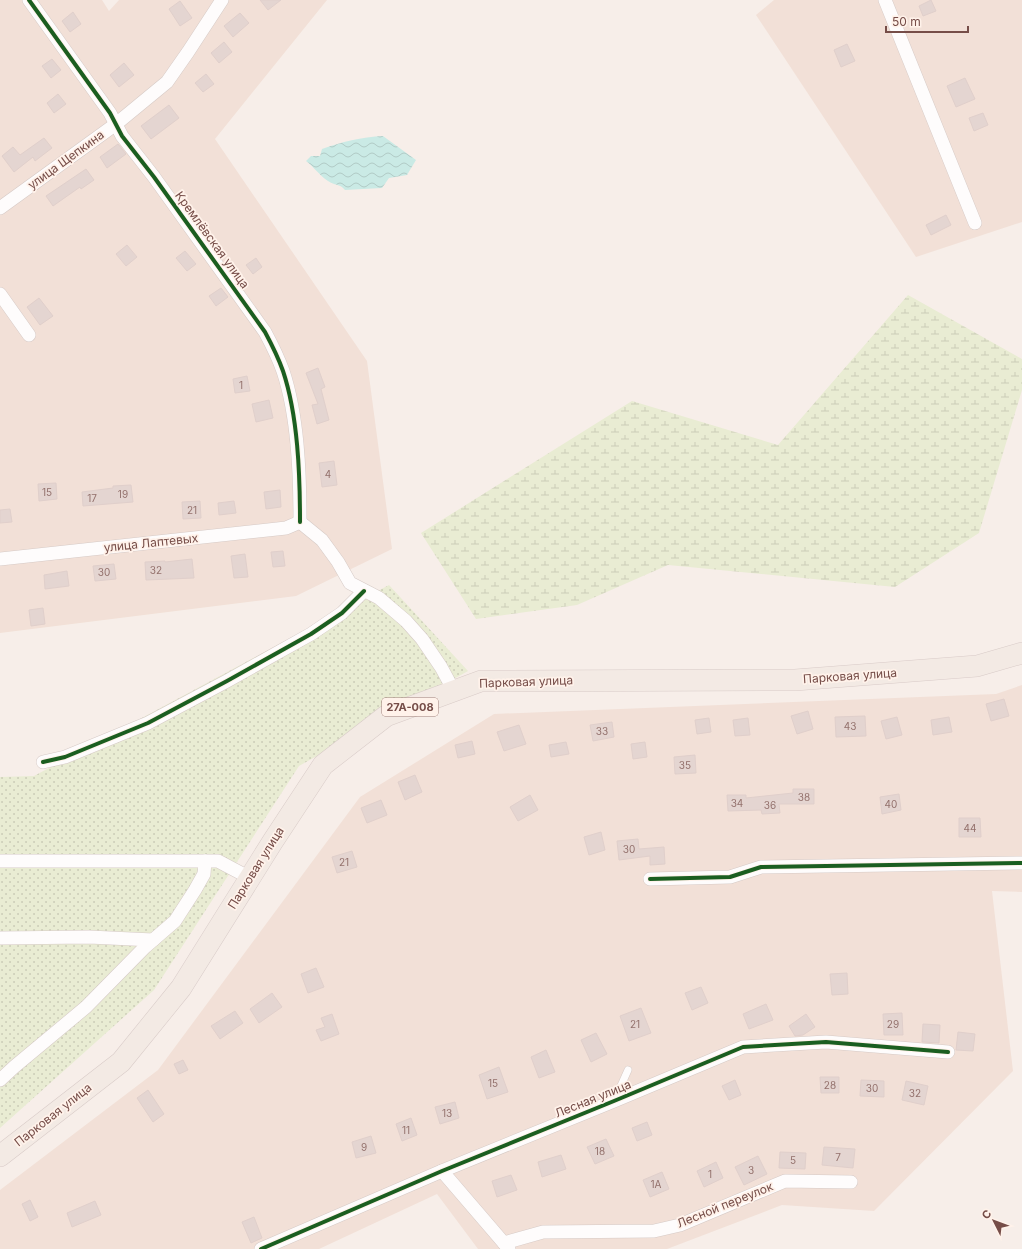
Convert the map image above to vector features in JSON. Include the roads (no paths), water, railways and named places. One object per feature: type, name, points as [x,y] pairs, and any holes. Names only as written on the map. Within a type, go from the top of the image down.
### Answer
[{"type":"main road","name":"Парковая улица","points":[[0,1156],[121,1062],[182,988],[273,841],[323,765],[386,716],[481,681],[795,680],[977,666],[1022,653]]},
{"type":"street","name":"Кремлёвская улица","points":[[30,0],[110,113],[122,136],[154,177],[265,332],[276,352],[290,395],[295,428],[300,498],[300,522]]},
{"type":"street","name":"улица Щепкина","points":[[0,208],[116,124],[166,82],[188,52],[222,0]]},
{"type":"street","points":[[885,0],[975,223]]},
{"type":"street","points":[[0,294],[29,335]]},
{"type":"street","points":[[300,522],[322,540],[338,562],[350,583],[379,598],[406,621],[422,639],[441,667],[454,691]]},
{"type":"street","name":"улица Лаптевых","points":[[0,559],[286,528],[300,522]]},
{"type":"street","points":[[44,762],[65,757],[148,723],[227,681],[312,634],[342,613],[364,591]]},
{"type":"street","points":[[0,861],[218,861],[250,878]]},
{"type":"street","points":[[0,1080],[86,1007],[153,940],[175,921],[204,874],[205,861]]},
{"type":"street","points":[[650,879],[730,877],[761,867],[1022,863]]},
{"type":"street","points":[[0,938],[89,937],[153,940]]},
{"type":"street","name":"Лесная улица","points":[[261,1249],[442,1171],[614,1102],[743,1047],[826,1042],[948,1052]]},
{"type":"street","points":[[0,1065],[14,1067]]},
{"type":"street","points":[[442,1171],[507,1246]]},
{"type":"street","name":"Лесной переулок","points":[[507,1246],[542,1232],[654,1231],[680,1225],[785,1181],[851,1182]]},
{"type":"lane","points":[[614,1102],[628,1070]]},
{"type":"water","points":[[383,136],[416,160],[407,175],[389,178],[382,188],[345,190],[341,186],[330,183],[306,161],[311,156],[320,156],[322,149],[329,146],[359,139]]}]
